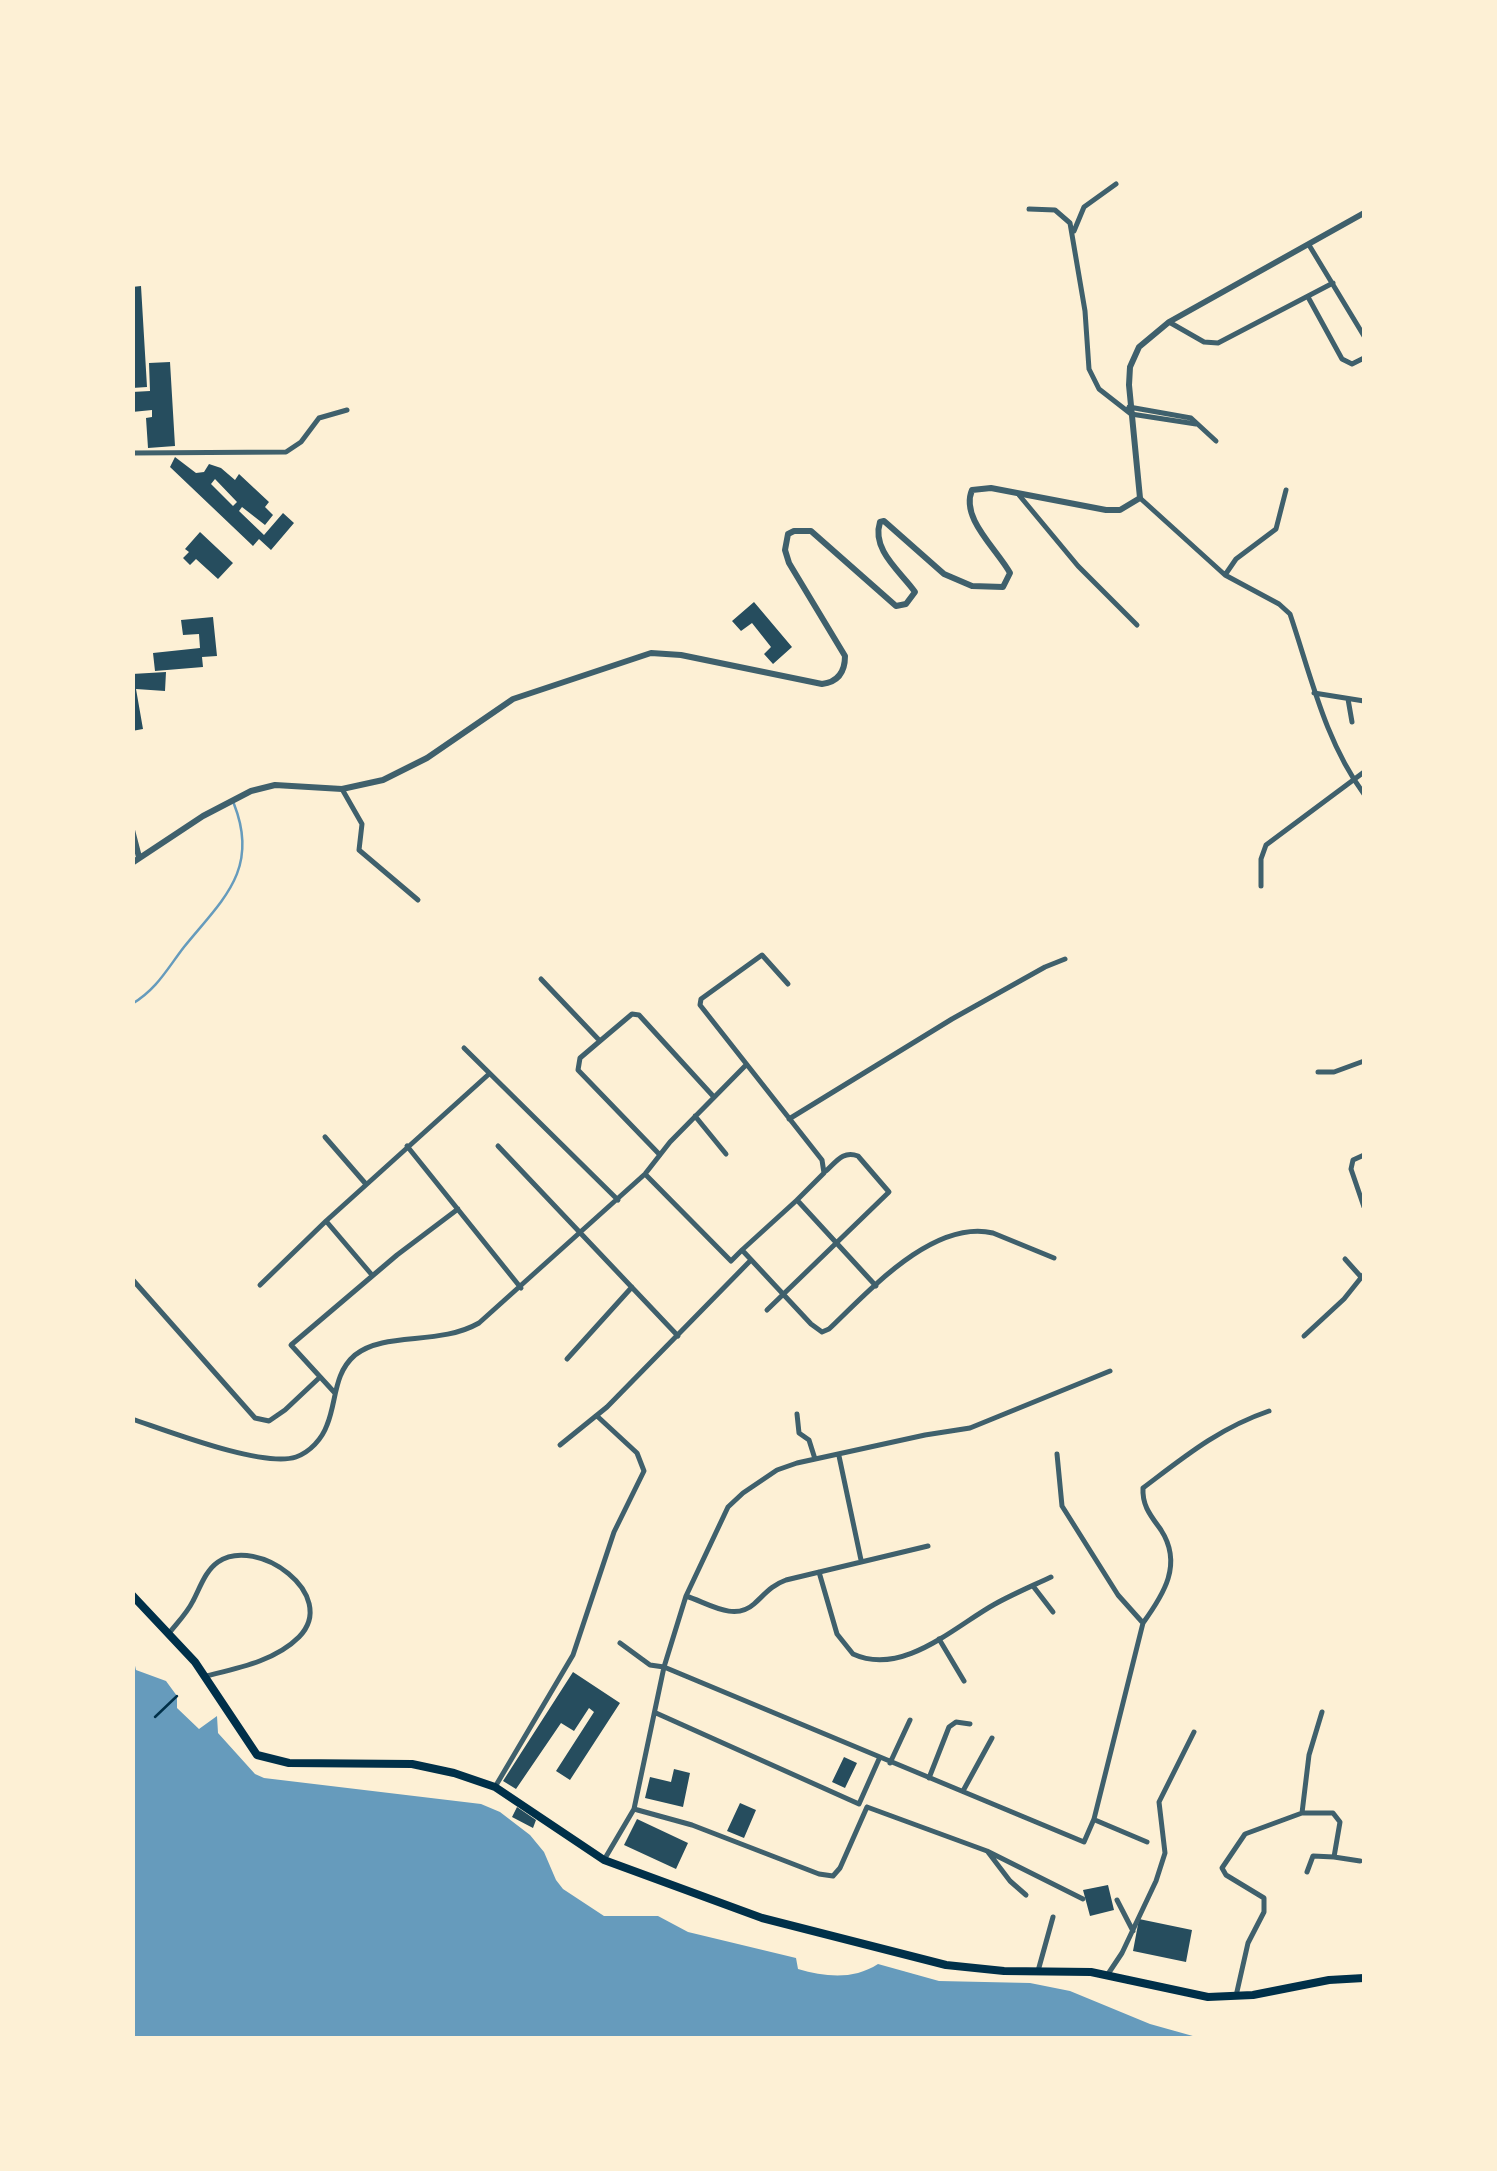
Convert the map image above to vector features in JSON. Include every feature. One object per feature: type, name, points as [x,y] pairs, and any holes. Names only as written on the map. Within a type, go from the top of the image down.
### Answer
[{"type":"main road","points":[[132,1596],[170,1632],[206,1676],[258,1755],[288,1763],[412,1764],[454,1773],[495,1787],[604,1860],[762,1918],[946,1965],[1108,1974],[1208,1997],[1364,1978]]},
{"type":"street","points":[[1073,234],[1084,207],[1116,184]]},
{"type":"street","points":[[1029,209],[1054,210],[1070,223],[1089,369],[1099,389],[1129,410],[1196,424],[1216,440]]},
{"type":"street","points":[[1364,213],[1169,322],[1144,340],[1133,357],[1129,376],[1129,410],[1140,498],[1225,575],[1290,614],[1314,693],[1353,779],[1364,794]]},
{"type":"street","points":[[1309,246],[1364,336]]},
{"type":"street","points":[[1169,322],[1204,342],[1218,343],[1333,283]]},
{"type":"street","points":[[1308,297],[1342,359],[1352,364],[1364,358]]},
{"type":"street","points":[[132,453],[286,452],[301,442],[319,418],[347,410]]},
{"type":"street","points":[[132,863],[203,816],[264,786],[342,789],[370,784],[404,772],[513,699],[651,653],[681,655],[822,684],[832,682],[843,670],[845,656],[789,563],[785,550],[788,534],[794,531],[811,532],[896,606],[912,600],[915,592],[888,559],[878,531],[884,520],[944,574],[972,586],[1000,589],[1010,574],[972,516],[969,494],[977,488],[1106,510],[1120,510],[1140,498]]},
{"type":"street","points":[[1225,575],[1236,560],[1276,529],[1286,490]]},
{"type":"street","points":[[1018,492],[1078,566],[1137,625]]},
{"type":"street","points":[[1314,693],[1364,701]]},
{"type":"street","points":[[1348,699],[1352,722]]},
{"type":"street","points":[[1261,886],[1261,859],[1266,845],[1364,772]]},
{"type":"street","points":[[342,789],[362,824],[360,850],[418,900]]},
{"type":"street","points":[[132,830],[140,857]]},
{"type":"street","points":[[788,984],[762,956],[702,999],[702,1011],[822,1160],[824,1173]]},
{"type":"street","points":[[789,1119],[952,1019],[1064,960]]},
{"type":"street","points":[[542,979],[600,1040]]},
{"type":"street","points":[[660,1155],[578,1070],[580,1058],[636,1014],[714,1096]]},
{"type":"street","points":[[464,1048],[618,1200]]},
{"type":"street","points":[[1318,1072],[1334,1072],[1364,1061]]},
{"type":"street","points":[[132,1420],[267,1460],[295,1457],[315,1444],[327,1426],[334,1392],[348,1363],[372,1346],[463,1333],[491,1315],[645,1174],[694,1116],[746,1066]]},
{"type":"street","points":[[260,1285],[366,1183],[489,1074]]},
{"type":"street","points":[[694,1116],[726,1154]]},
{"type":"street","points":[[326,1136],[366,1183]]},
{"type":"street","points":[[407,1146],[521,1288]]},
{"type":"street","points":[[498,1146],[678,1336]]},
{"type":"street","points":[[731,1261],[844,1154],[858,1156],[889,1192],[767,1310]]},
{"type":"street","points":[[1364,1155],[1353,1160],[1351,1169],[1364,1208]]},
{"type":"street","points":[[645,1174],[740,1271]]},
{"type":"street","points":[[797,1200],[876,1286]]},
{"type":"street","points":[[334,1392],[291,1345],[372,1275],[458,1209]]},
{"type":"street","points":[[326,1221],[372,1275]]},
{"type":"street","points":[[742,1250],[822,1332],[924,1247],[983,1230],[1054,1258]]},
{"type":"street","points":[[1304,1336],[1363,1276],[1345,1258]]},
{"type":"street","points":[[560,1444],[597,1416],[751,1260]]},
{"type":"street","points":[[132,1279],[255,1418],[269,1421],[319,1378]]},
{"type":"street","points":[[566,1359],[632,1288]]},
{"type":"street","points":[[604,1860],[634,1809],[664,1668],[686,1596],[734,1500],[776,1470],[970,1428],[1110,1370]]},
{"type":"street","points":[[620,1643],[650,1665],[1082,1842],[1094,1820],[1143,1623],[1165,1588],[1172,1564],[1172,1549],[1145,1506],[1142,1488],[1206,1439],[1269,1411]]},
{"type":"street","points":[[797,1414],[799,1434],[809,1440],[814,1459]]},
{"type":"street","points":[[495,1787],[573,1655],[614,1532],[644,1471],[637,1453],[597,1416]]},
{"type":"street","points":[[1057,1454],[1062,1506],[1112,1586],[1143,1623]]},
{"type":"street","points":[[839,1456],[861,1560]]},
{"type":"street","points":[[686,1596],[735,1613],[751,1607],[778,1583],[928,1546]]},
{"type":"street","points":[[170,1632],[220,1560],[230,1556],[256,1558],[282,1567],[298,1580],[308,1614],[299,1637],[251,1664],[206,1676]]},
{"type":"street","points":[[819,1572],[836,1634],[853,1654],[862,1658],[916,1652],[992,1605],[1051,1577]]},
{"type":"street","points":[[1033,1586],[1053,1612]]},
{"type":"street","points":[[940,1638],[964,1681]]},
{"type":"street","points":[[656,1712],[863,1806],[987,1850],[1084,1899]]},
{"type":"street","points":[[1302,1813],[1309,1755],[1322,1712]]},
{"type":"street","points":[[890,1764],[910,1720]]},
{"type":"street","points":[[928,1778],[949,1727],[956,1722],[970,1724]]},
{"type":"street","points":[[1108,1974],[1134,1931],[1164,1860],[1158,1815],[1162,1795],[1194,1732]]},
{"type":"street","points":[[964,1791],[992,1738]]},
{"type":"street","points":[[634,1809],[692,1825],[833,1876],[840,1868],[879,1759]]},
{"type":"street","points":[[1236,1996],[1248,1943],[1264,1912],[1264,1898],[1226,1876],[1222,1868],[1245,1834],[1302,1813],[1327,1812],[1338,1816],[1340,1822],[1334,1857]]},
{"type":"street","points":[[1094,1820],[1147,1842]]},
{"type":"street","points":[[987,1850],[1026,1895]]},
{"type":"street","points":[[1307,1872],[1314,1856],[1360,1861]]},
{"type":"street","points":[[1117,1900],[1134,1931]]},
{"type":"street","points":[[1038,1971],[1053,1917]]},
{"type":"path","points":[[155,1717],[178,1696]]},
{"type":"water","points":[[132,1653],[136,1670],[166,1681],[177,1696],[177,1708],[199,1729],[217,1716],[218,1733],[255,1774],[481,1804],[500,1812],[530,1835],[544,1852],[563,1889],[604,1916],[658,1916],[688,1932],[796,1958],[798,1969],[819,1974],[849,1975],[878,1964],[939,1981],[1030,1983],[1070,1991],[1150,2024],[1200,2038],[133,2038]]},
{"type":"building","points":[[141,286],[147,387],[132,388],[132,287]]},
{"type":"building","points":[[170,362],[175,446],[148,448],[146,418],[152,417],[152,410],[132,412],[132,392],[150,391],[149,363]]},
{"type":"building","points":[[175,457],[196,473],[204,472],[209,464],[235,480],[239,474],[269,502],[265,507],[273,515],[265,525],[242,507],[239,511],[264,535],[283,513],[294,523],[271,550],[259,539],[253,546],[170,467]],"holes":[[[215,479],[237,502],[233,506],[211,484]]]},
{"type":"building","points":[[200,532],[233,563],[218,579],[196,559],[190,565],[183,558],[189,552],[185,549]]},
{"type":"building","points":[[754,602],[792,647],[773,664],[764,654],[771,647],[752,623],[741,631],[732,621]]},
{"type":"building","points":[[213,617],[217,656],[202,657],[203,667],[155,671],[153,653],[200,648],[199,634],[183,635],[181,620]]},
{"type":"building","points":[[166,672],[165,691],[136,689],[143,729],[132,731],[132,674]]},
{"type":"building","points":[[573,1672],[620,1703],[570,1780],[556,1771],[594,1712],[589,1708],[574,1731],[561,1723],[516,1789],[503,1781]]},
{"type":"building","points":[[844,1757],[857,1763],[845,1788],[832,1782]]},
{"type":"building","points":[[674,1769],[690,1773],[683,1807],[645,1798],[650,1777],[671,1782]]},
{"type":"building","points":[[740,1803],[756,1810],[744,1838],[727,1831]]},
{"type":"building","points":[[517,1807],[536,1820],[533,1828],[512,1817]]},
{"type":"building","points":[[637,1819],[688,1843],[676,1869],[624,1845]]},
{"type":"building","points":[[1108,1885],[1114,1910],[1090,1916],[1083,1890]]},
{"type":"building","points":[[1139,1919],[1192,1930],[1186,1962],[1133,1951]]},
{"type":"waterway","points":[[132,1004],[161,978],[233,883],[242,848],[234,804]]}]
